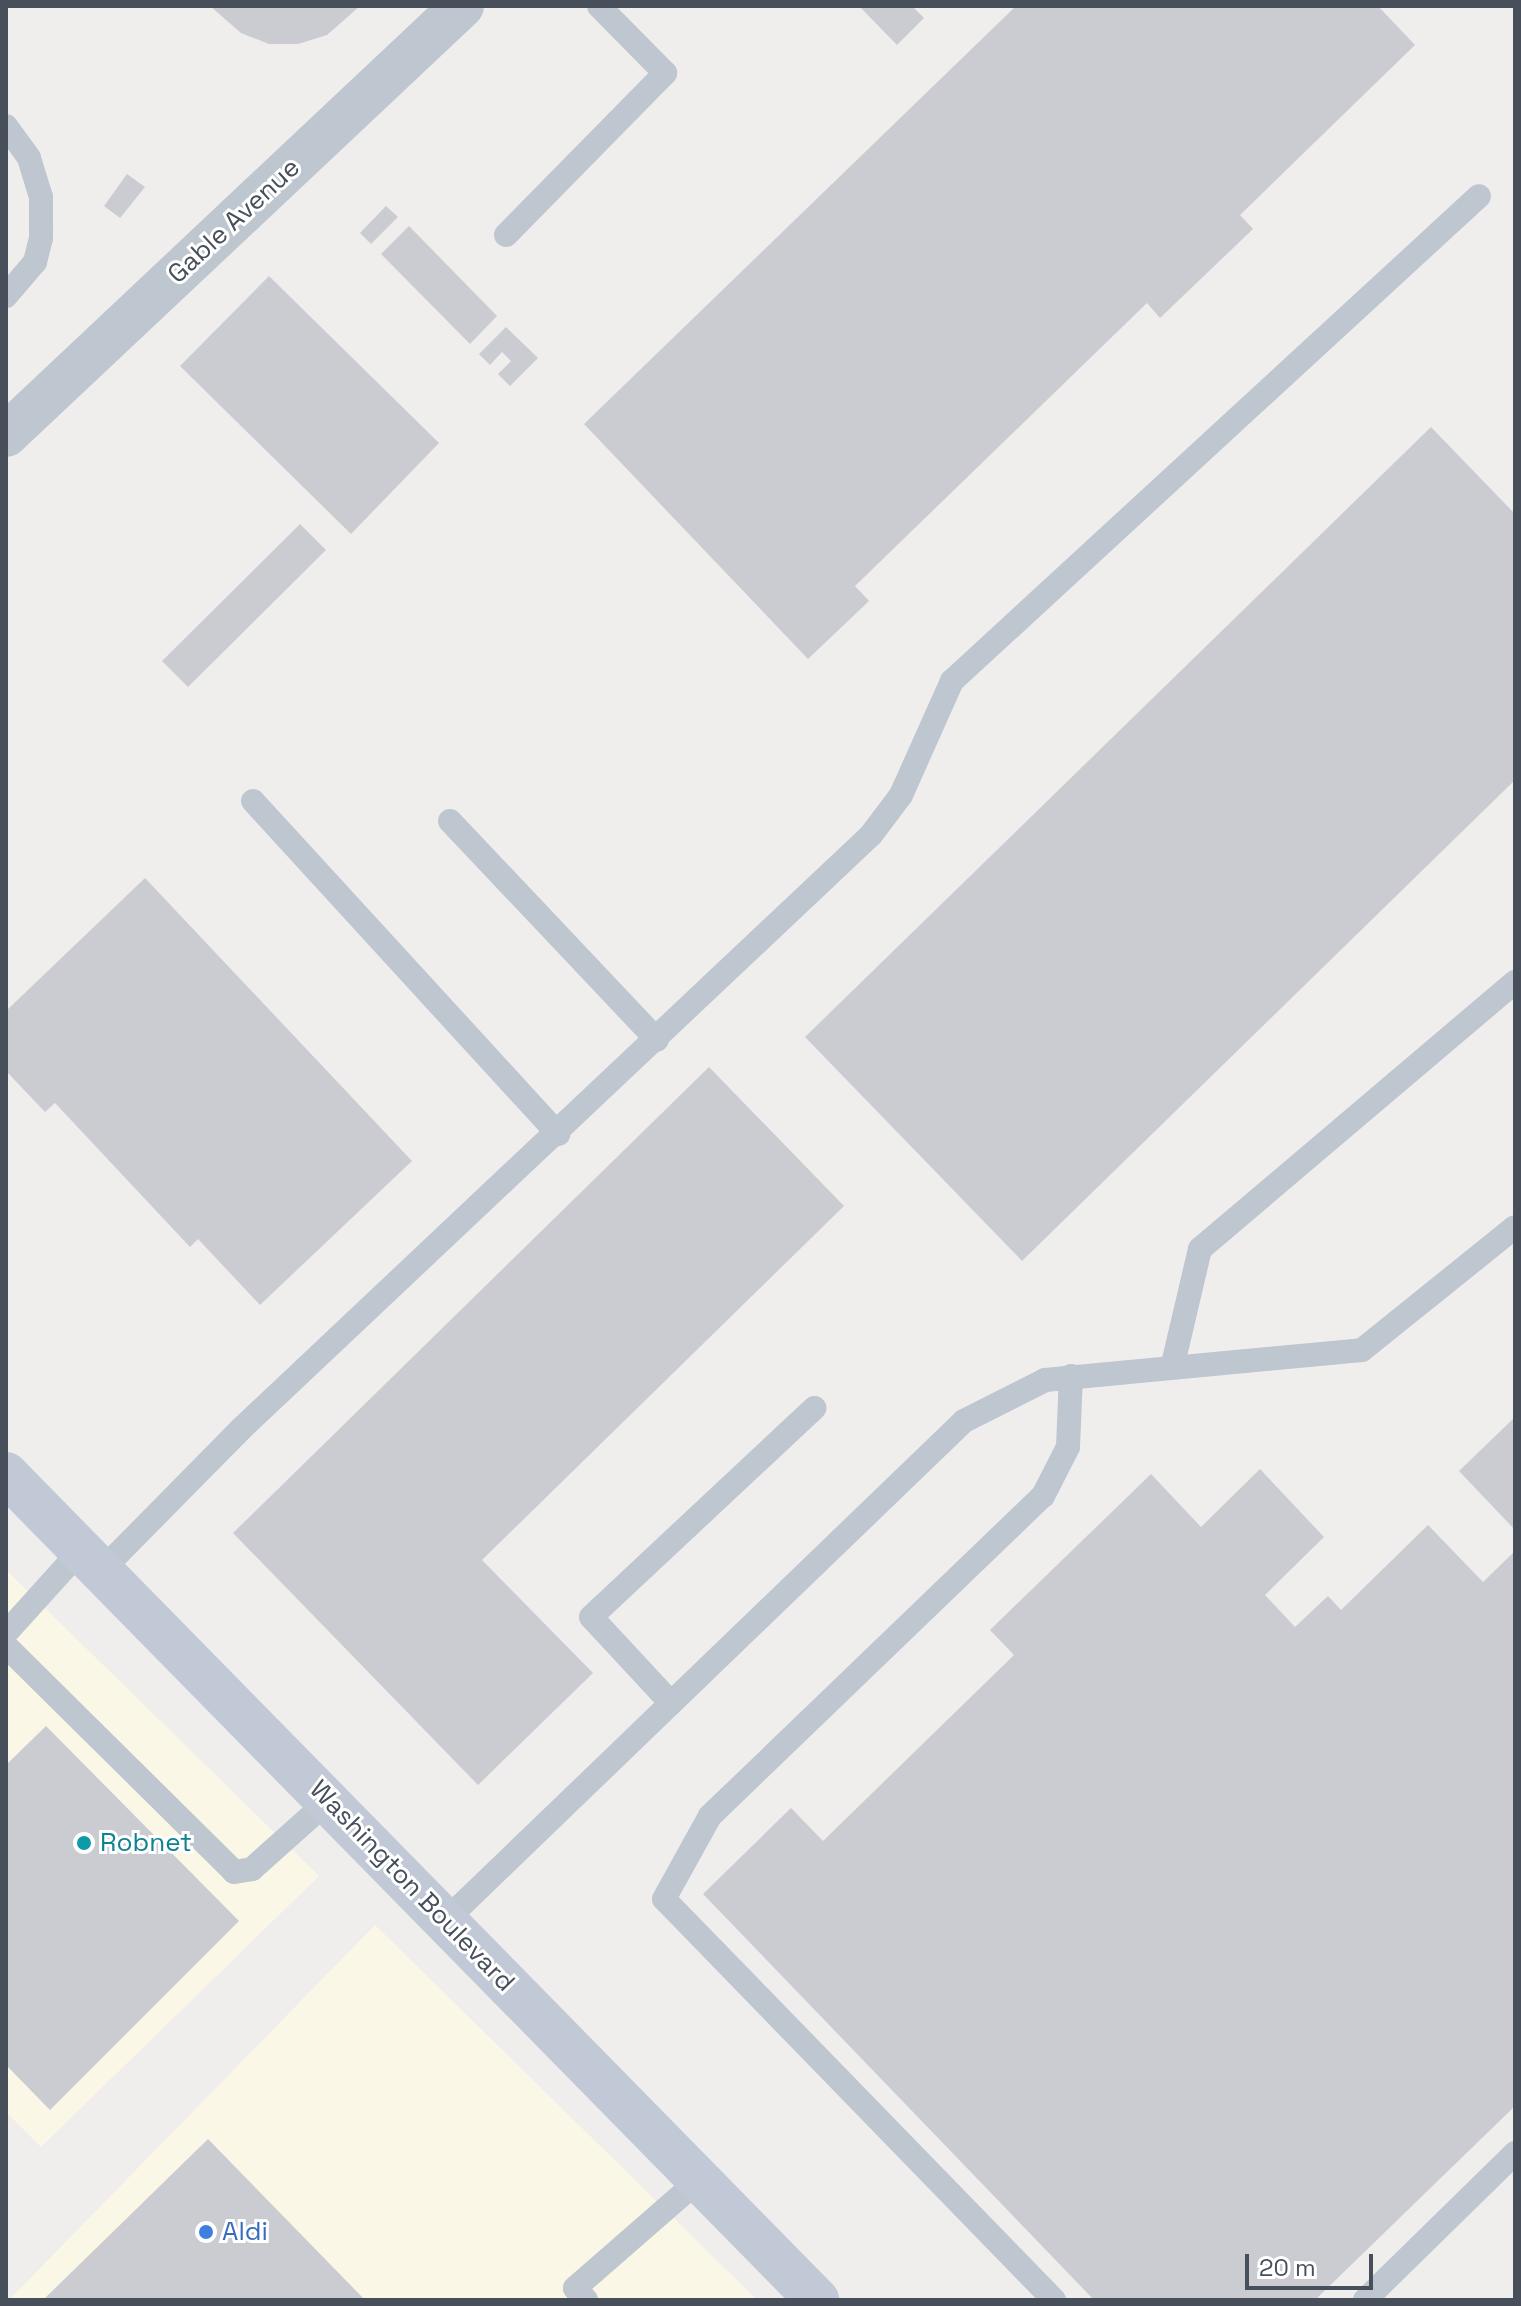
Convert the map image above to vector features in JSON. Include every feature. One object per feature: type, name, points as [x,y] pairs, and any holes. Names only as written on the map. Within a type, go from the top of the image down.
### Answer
[{"type":"main road","name":"Washington Boulevard","points":[[6,1474],[817,2300]]},
{"type":"street","name":"Gable Avenue","points":[[6,435],[462,6]]},
{"type":"lane","points":[[506,235],[665,73],[599,6]]},
{"type":"lane","points":[[6,126],[29,158],[41,197],[41,238],[35,262],[6,296]]},
{"type":"lane","points":[[6,1633],[241,1429],[558,1134],[871,835],[901,795],[952,681],[1479,196]]},
{"type":"lane","points":[[253,801],[558,1134]]},
{"type":"lane","points":[[450,821],[657,1040]]},
{"type":"lane","points":[[1173,1364],[1200,1249],[1515,982]]},
{"type":"lane","points":[[446,1920],[964,1421],[1001,1398],[1071,1376],[1173,1364],[1362,1350],[1515,1227]]},
{"type":"lane","points":[[1054,2300],[664,1899],[710,1816],[1043,1496],[1068,1447],[1071,1376]]},
{"type":"lane","points":[[671,1703],[591,1617],[814,1408]]},
{"type":"lane","points":[[6,1646],[234,1872],[252,1869],[328,1801]]},
{"type":"lane","points":[[1365,2300],[1515,2153]]},
{"type":"lane","points":[[586,2300],[575,2288],[699,2180]]},
{"type":"shaded area","points":[[6,1570],[319,1876],[41,2147],[6,2112]]},
{"type":"shaded area","points":[[375,1925],[757,2300],[9,2300]]},
{"type":"building","points":[[210,6],[360,6],[327,35],[298,44],[269,44],[241,33]]},
{"type":"building","points":[[859,6],[912,6],[924,18],[897,45]]},
{"type":"building","points":[[1016,6],[1378,6],[1415,45],[1240,215],[1253,229],[1160,318],[1147,303],[855,586],[869,601],[808,659],[584,424]]},
{"type":"building","points":[[127,174],[145,187],[120,218],[104,206]]},
{"type":"building","points":[[386,206],[398,217],[371,244],[360,233]]},
{"type":"building","points":[[409,226],[497,316],[470,344],[381,254]]},
{"type":"building","points":[[269,276],[439,443],[351,534],[180,366]]},
{"type":"building","points":[[506,327],[538,358],[510,386],[498,374],[511,361],[502,352],[490,365],[479,354]]},
{"type":"building","points":[[1431,427],[1515,514],[1515,780],[1022,1261],[805,1037]]},
{"type":"building","points":[[300,524],[326,550],[188,687],[162,661]]},
{"type":"building","points":[[145,878],[412,1161],[260,1305],[198,1239],[190,1247],[55,1103],[45,1112],[6,1071],[6,1011]]},
{"type":"building","points":[[709,1067],[844,1206],[482,1560],[593,1673],[478,1785],[233,1533]]},
{"type":"building","points":[[1515,1417],[1515,1530],[1459,1471]]},
{"type":"building","points":[[1260,1469],[1324,1537],[1265,1595],[1295,1627],[1328,1596],[1341,1610],[1428,1525],[1483,1582],[1515,1551],[1515,2106],[1315,2300],[1094,2300],[703,1894],[791,1808],[823,1841],[1014,1655],[990,1630],[1151,1474],[1201,1527]]},
{"type":"building","name":"Robnet","points":[[46,1726],[239,1921],[50,2110],[6,2065],[6,1765]]},
{"type":"building","name":"Aldi","points":[[208,2139],[365,2300],[43,2300]]},
{"type":"place","name":"Robnet","points":[[84,1843]]},
{"type":"place","name":"Aldi","points":[[206,2232]]}]
